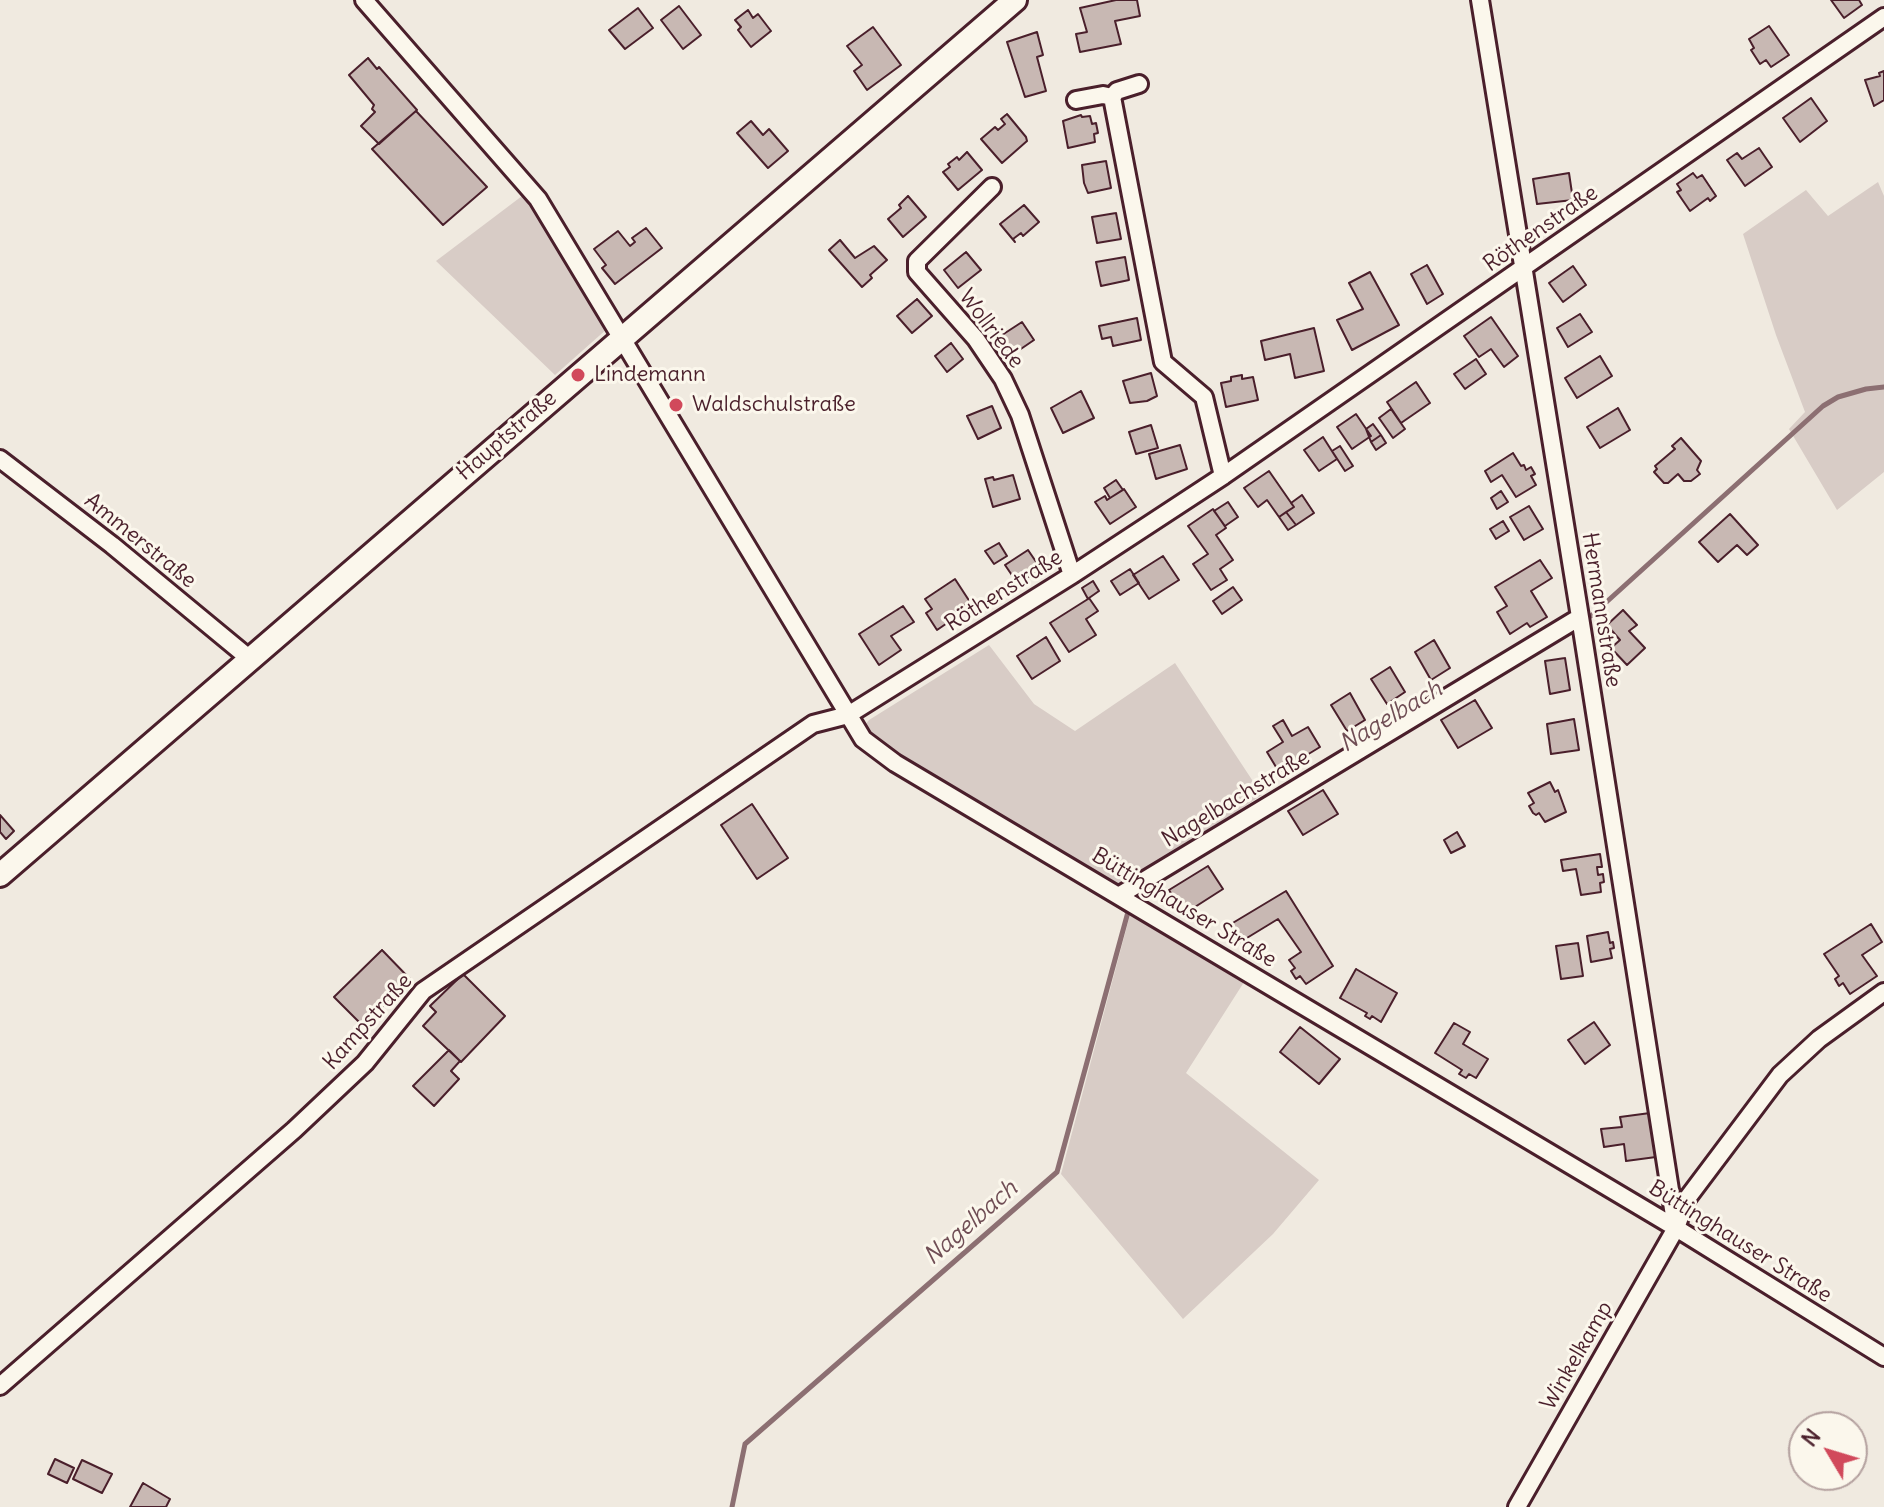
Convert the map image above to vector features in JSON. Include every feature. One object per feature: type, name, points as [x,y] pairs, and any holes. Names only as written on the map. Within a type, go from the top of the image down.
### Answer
[{"type":"main road","name":"Hauptstraße","points":[[0,875],[1015,0]]},
{"type":"street","points":[[364,0],[538,199],[620,338]]},
{"type":"street","name":"Hermannstraße","points":[[1480,0],[1676,1228]]},
{"type":"street","name":"Röthenstraße","points":[[848,715],[1223,476],[1884,17]]},
{"type":"street","points":[[1112,97],[1117,91],[1139,84]]},
{"type":"street","points":[[1076,100],[1103,95],[1112,97]]},
{"type":"street","points":[[1112,97],[1163,362],[1204,397],[1223,476]]},
{"type":"street","name":"Wollriede","points":[[992,187],[917,261],[917,272],[976,339],[1003,379],[1020,415],[1072,575]]},
{"type":"street","name":"Büttinghauser Straße","points":[[620,338],[863,739],[895,763],[1676,1228],[1884,1357]]},
{"type":"street","name":"Ammerstraße","points":[[0,459],[112,545],[250,659]]},
{"type":"street","name":"Nagelbachstraße","points":[[1120,895],[1580,617]]},
{"type":"street","name":"Kampstraße","points":[[0,1386],[294,1130],[365,1063],[423,991],[813,724],[848,715]]},
{"type":"street","name":"Winkelkamp","points":[[1517,1507],[1676,1228],[1686,1200],[1780,1075],[1819,1039],[1884,992]]},
{"type":"shaded area","points":[[1878,182],[1884,196],[1884,472],[1837,510],[1789,429],[1805,412],[1743,234],[1806,190],[1828,216]]},
{"type":"shaded area","points":[[526,193],[608,328],[555,375],[436,261]]},
{"type":"shaded area","points":[[989,645],[1034,704],[1075,731],[1175,663],[1262,795],[1120,887],[878,747],[863,727],[869,720]]},
{"type":"shaded area","points":[[1131,911],[1246,979],[1186,1073],[1319,1180],[1273,1234],[1183,1319],[1061,1174]]},
{"type":"building","points":[[1116,0],[1137,0],[1140,16],[1115,21],[1121,44],[1080,52],[1076,34],[1087,32],[1080,8]]},
{"type":"building","points":[[1831,0],[1859,0],[1862,5],[1844,18]]},
{"type":"building","points":[[679,6],[701,35],[683,49],[661,20]]},
{"type":"building","points":[[638,8],[653,28],[625,49],[609,30]]},
{"type":"building","points":[[748,10],[753,18],[758,14],[771,31],[751,47],[738,30],[741,27],[735,20]]},
{"type":"building","points":[[1769,26],[1789,55],[1771,67],[1766,60],[1760,64],[1751,50],[1754,48],[1749,39]]},
{"type":"building","points":[[873,27],[901,65],[867,90],[854,71],[862,65],[847,46]]},
{"type":"building","points":[[1037,32],[1043,55],[1037,57],[1046,91],[1025,97],[1007,42]]},
{"type":"building","points":[[368,58],[417,110],[379,144],[361,126],[375,112],[372,109],[374,105],[349,75]]},
{"type":"building","points":[[1884,71],[1884,100],[1874,106],[1865,80],[1880,76],[1879,73]]},
{"type":"building","points":[[1811,98],[1827,121],[1800,142],[1783,118]]},
{"type":"building","points":[[416,111],[487,187],[443,225],[372,149]]},
{"type":"building","points":[[1007,114],[1027,141],[1002,163],[981,139],[995,127],[998,130],[1005,124],[1001,119]]},
{"type":"building","points":[[1081,115],[1090,116],[1092,124],[1096,123],[1098,133],[1094,134],[1095,142],[1068,148],[1063,121]]},
{"type":"building","points":[[751,121],[763,135],[769,129],[788,151],[768,168],[737,133]]},
{"type":"building","points":[[1759,148],[1772,167],[1745,186],[1727,160],[1737,153],[1742,159]]},
{"type":"building","points":[[967,152],[982,170],[958,190],[943,172],[950,167],[948,164],[957,157],[959,160]]},
{"type":"building","points":[[1106,161],[1111,188],[1088,193],[1082,165]]},
{"type":"building","points":[[1569,173],[1573,200],[1537,204],[1533,179]]},
{"type":"building","points":[[1693,173],[1697,178],[1702,175],[1716,196],[1690,211],[1677,192],[1681,190],[1677,184]]},
{"type":"building","points":[[908,196],[926,217],[903,237],[888,219],[901,208],[899,205]]},
{"type":"building","points":[[1024,205],[1039,222],[1023,236],[1021,233],[1013,239],[1015,242],[1000,224]]},
{"type":"building","points":[[1116,213],[1121,239],[1097,243],[1092,217]]},
{"type":"building","points":[[646,228],[662,248],[615,284],[602,268],[606,265],[594,249],[618,231],[630,246],[635,242],[632,238]]},
{"type":"building","points":[[840,240],[855,258],[874,246],[887,260],[862,287],[829,250]]},
{"type":"building","points":[[966,252],[981,270],[958,288],[944,270]]},
{"type":"building","points":[[1125,257],[1129,280],[1101,286],[1096,262]]},
{"type":"building","points":[[1427,265],[1443,294],[1427,304],[1411,274]]},
{"type":"building","points":[[1573,266],[1586,285],[1563,302],[1549,283]]},
{"type":"building","points":[[1370,272],[1399,325],[1352,350],[1337,320],[1363,309],[1349,283]]},
{"type":"building","points":[[917,299],[932,316],[912,333],[897,316]]},
{"type":"building","points":[[1580,314],[1592,332],[1568,347],[1557,328]]},
{"type":"building","points":[[1491,317],[1518,356],[1504,367],[1491,349],[1479,357],[1464,336]]},
{"type":"building","points":[[1137,318],[1141,340],[1113,346],[1111,337],[1102,339],[1099,326]]},
{"type":"building","points":[[1022,322],[1034,340],[1012,355],[999,337]]},
{"type":"building","points":[[1314,328],[1324,371],[1295,378],[1290,354],[1265,360],[1261,341]]},
{"type":"building","points":[[951,343],[963,359],[947,372],[935,356]]},
{"type":"building","points":[[1600,356],[1612,376],[1577,398],[1565,378]]},
{"type":"building","points":[[1476,359],[1486,374],[1465,389],[1454,374]]},
{"type":"building","points":[[1151,373],[1157,396],[1130,403],[1123,381]]},
{"type":"building","points":[[1242,375],[1242,379],[1253,377],[1258,400],[1226,407],[1221,383]]},
{"type":"building","points":[[1416,382],[1430,403],[1401,423],[1387,402]]},
{"type":"building","points":[[1081,391],[1094,418],[1063,433],[1051,408]]},
{"type":"building","points":[[992,406],[1001,428],[978,439],[967,416]]},
{"type":"building","points":[[1618,408],[1630,430],[1600,448],[1587,427]]},
{"type":"building","points":[[1391,409],[1405,429],[1393,438],[1379,418]]},
{"type":"building","points":[[1356,414],[1371,436],[1352,449],[1337,427]]},
{"type":"building","points":[[1373,424],[1381,435],[1371,442],[1366,429]]},
{"type":"building","points":[[1151,425],[1158,448],[1136,454],[1129,432]]},
{"type":"building","points":[[1381,435],[1386,443],[1376,450],[1371,442]]},
{"type":"building","points":[[1323,437],[1337,459],[1319,471],[1304,450]]},
{"type":"building","points":[[1681,438],[1701,461],[1697,470],[1700,474],[1691,481],[1684,481],[1678,474],[1664,483],[1654,472],[1657,469],[1655,466],[1675,449],[1672,446]]},
{"type":"building","points":[[1180,445],[1187,469],[1156,479],[1149,454]]},
{"type":"building","points":[[1340,446],[1353,466],[1345,471],[1332,451]]},
{"type":"building","points":[[1513,453],[1526,470],[1531,467],[1535,474],[1531,476],[1536,485],[1516,497],[1502,475],[1491,482],[1485,471]]},
{"type":"building","points":[[1269,471],[1294,507],[1279,517],[1267,500],[1258,507],[1244,488]]},
{"type":"building","points":[[1013,475],[1020,499],[993,507],[985,479]]},
{"type":"building","points":[[1116,480],[1123,490],[1110,498],[1104,488]]},
{"type":"building","points":[[1124,489],[1136,507],[1110,524],[1095,502],[1105,496],[1107,500]]},
{"type":"building","points":[[1501,491],[1508,502],[1497,509],[1491,498]]},
{"type":"building","points":[[1302,495],[1314,513],[1296,525],[1286,512],[1294,507],[1291,503]]},
{"type":"building","points":[[1228,502],[1238,517],[1225,526],[1214,511]]},
{"type":"building","points":[[1529,506],[1543,529],[1524,540],[1510,517]]},
{"type":"building","points":[[1213,509],[1226,528],[1216,535],[1233,560],[1220,569],[1227,580],[1211,590],[1193,564],[1208,554],[1188,526]]},
{"type":"building","points":[[1286,512],[1296,525],[1288,530],[1279,517]]},
{"type":"building","points":[[1730,514],[1758,545],[1747,555],[1737,545],[1718,562],[1699,542]]},
{"type":"building","points":[[1503,521],[1509,531],[1496,539],[1490,529]]},
{"type":"building","points":[[999,543],[1007,556],[994,564],[985,551]]},
{"type":"building","points":[[1028,550],[1041,569],[1018,584],[1005,565]]},
{"type":"building","points":[[1163,556],[1179,580],[1149,599],[1133,575]]},
{"type":"building","points":[[1540,560],[1552,578],[1531,591],[1547,617],[1530,627],[1527,623],[1510,634],[1497,612],[1507,606],[1495,587]]},
{"type":"building","points":[[1130,569],[1139,583],[1120,595],[1111,581]]},
{"type":"building","points":[[955,579],[970,602],[953,613],[956,617],[937,630],[926,613],[932,609],[925,599]]},
{"type":"building","points":[[1093,581],[1099,591],[1089,598],[1098,611],[1086,619],[1096,635],[1069,652],[1050,623],[1088,599],[1082,588]]},
{"type":"building","points":[[1233,587],[1242,600],[1222,614],[1213,601]]},
{"type":"building","points":[[903,606],[914,622],[891,636],[901,650],[879,665],[859,634]]},
{"type":"building","points":[[1623,610],[1637,625],[1629,631],[1645,648],[1627,665],[1611,648],[1620,640],[1607,625]]},
{"type":"building","points":[[1046,637],[1060,661],[1032,679],[1017,656]]},
{"type":"building","points":[[1434,640],[1450,668],[1431,680],[1415,652]]},
{"type":"building","points":[[1565,658],[1570,690],[1550,694],[1545,661]]},
{"type":"building","points":[[1390,667],[1405,692],[1387,704],[1371,679]]},
{"type":"building","points":[[1350,693],[1365,720],[1347,731],[1331,705]]},
{"type":"building","points":[[1475,700],[1492,728],[1458,748],[1441,720]]},
{"type":"building","points":[[1574,719],[1579,750],[1551,754],[1547,724]]},
{"type":"building","points":[[1283,720],[1292,736],[1308,727],[1320,747],[1279,772],[1267,752],[1283,742],[1273,726]]},
{"type":"building","points":[[1550,782],[1555,792],[1558,790],[1566,812],[1545,822],[1539,813],[1533,813],[1529,806],[1534,803],[1528,793]]},
{"type":"building","points":[[1323,790],[1338,814],[1303,835],[1288,811]]},
{"type":"building","points":[[752,804],[788,858],[757,879],[721,825]]},
{"type":"building","points":[[0,815],[14,831],[6,839],[0,832]]},
{"type":"building","points":[[1457,832],[1465,846],[1451,853],[1444,840]]},
{"type":"building","points":[[1600,854],[1602,867],[1597,867],[1598,875],[1603,874],[1601,892],[1581,895],[1576,869],[1563,871],[1561,860]]},
{"type":"building","points":[[1208,866],[1223,889],[1184,914],[1169,890]]},
{"type":"building","points":[[1286,891],[1333,966],[1306,984],[1300,976],[1296,979],[1291,971],[1295,968],[1289,960],[1301,952],[1278,919],[1237,944],[1226,927]]},
{"type":"building","points":[[1871,924],[1882,942],[1862,955],[1877,976],[1850,994],[1843,983],[1839,986],[1835,979],[1839,976],[1824,954]]},
{"type":"building","points":[[1608,932],[1614,948],[1610,949],[1612,958],[1591,962],[1587,936]]},
{"type":"building","points":[[1578,943],[1583,976],[1561,979],[1556,946]]},
{"type":"building","points":[[382,950],[410,979],[363,1026],[334,997]]},
{"type":"building","points":[[1356,969],[1397,993],[1381,1022],[1372,1016],[1370,1019],[1365,1016],[1367,1013],[1340,998]]},
{"type":"building","points":[[463,974],[505,1016],[461,1062],[423,1026],[436,1012],[430,1006]]},
{"type":"building","points":[[1594,1022],[1610,1045],[1585,1064],[1568,1040]]},
{"type":"building","points":[[1454,1023],[1470,1032],[1463,1044],[1488,1059],[1476,1078],[1459,1074],[1462,1070],[1435,1053]]},
{"type":"building","points":[[1300,1027],[1340,1059],[1319,1084],[1280,1052]]},
{"type":"building","points":[[449,1050],[460,1061],[451,1071],[459,1079],[434,1106],[413,1086]]},
{"type":"building","points":[[1650,1113],[1656,1157],[1626,1161],[1624,1144],[1604,1147],[1601,1129],[1622,1127],[1620,1117]]},
{"type":"building","points":[[55,1459],[74,1468],[67,1483],[48,1474]]},
{"type":"building","points":[[82,1460],[112,1474],[102,1493],[73,1479]]},
{"type":"building","points":[[143,1483],[170,1499],[166,1507],[130,1507]]},
{"type":"waterway","name":"Nagelbach","points":[[1591,616],[1823,406],[1838,397],[1884,387]]},
{"type":"waterway","name":"Nagelbach","points":[[732,1507],[745,1444],[1057,1172],[1128,912],[1118,905]]},
{"type":"place","name":"Lindemann","points":[[578,375]]},
{"type":"place","name":"Waldschulstraße","points":[[676,405]]}]
